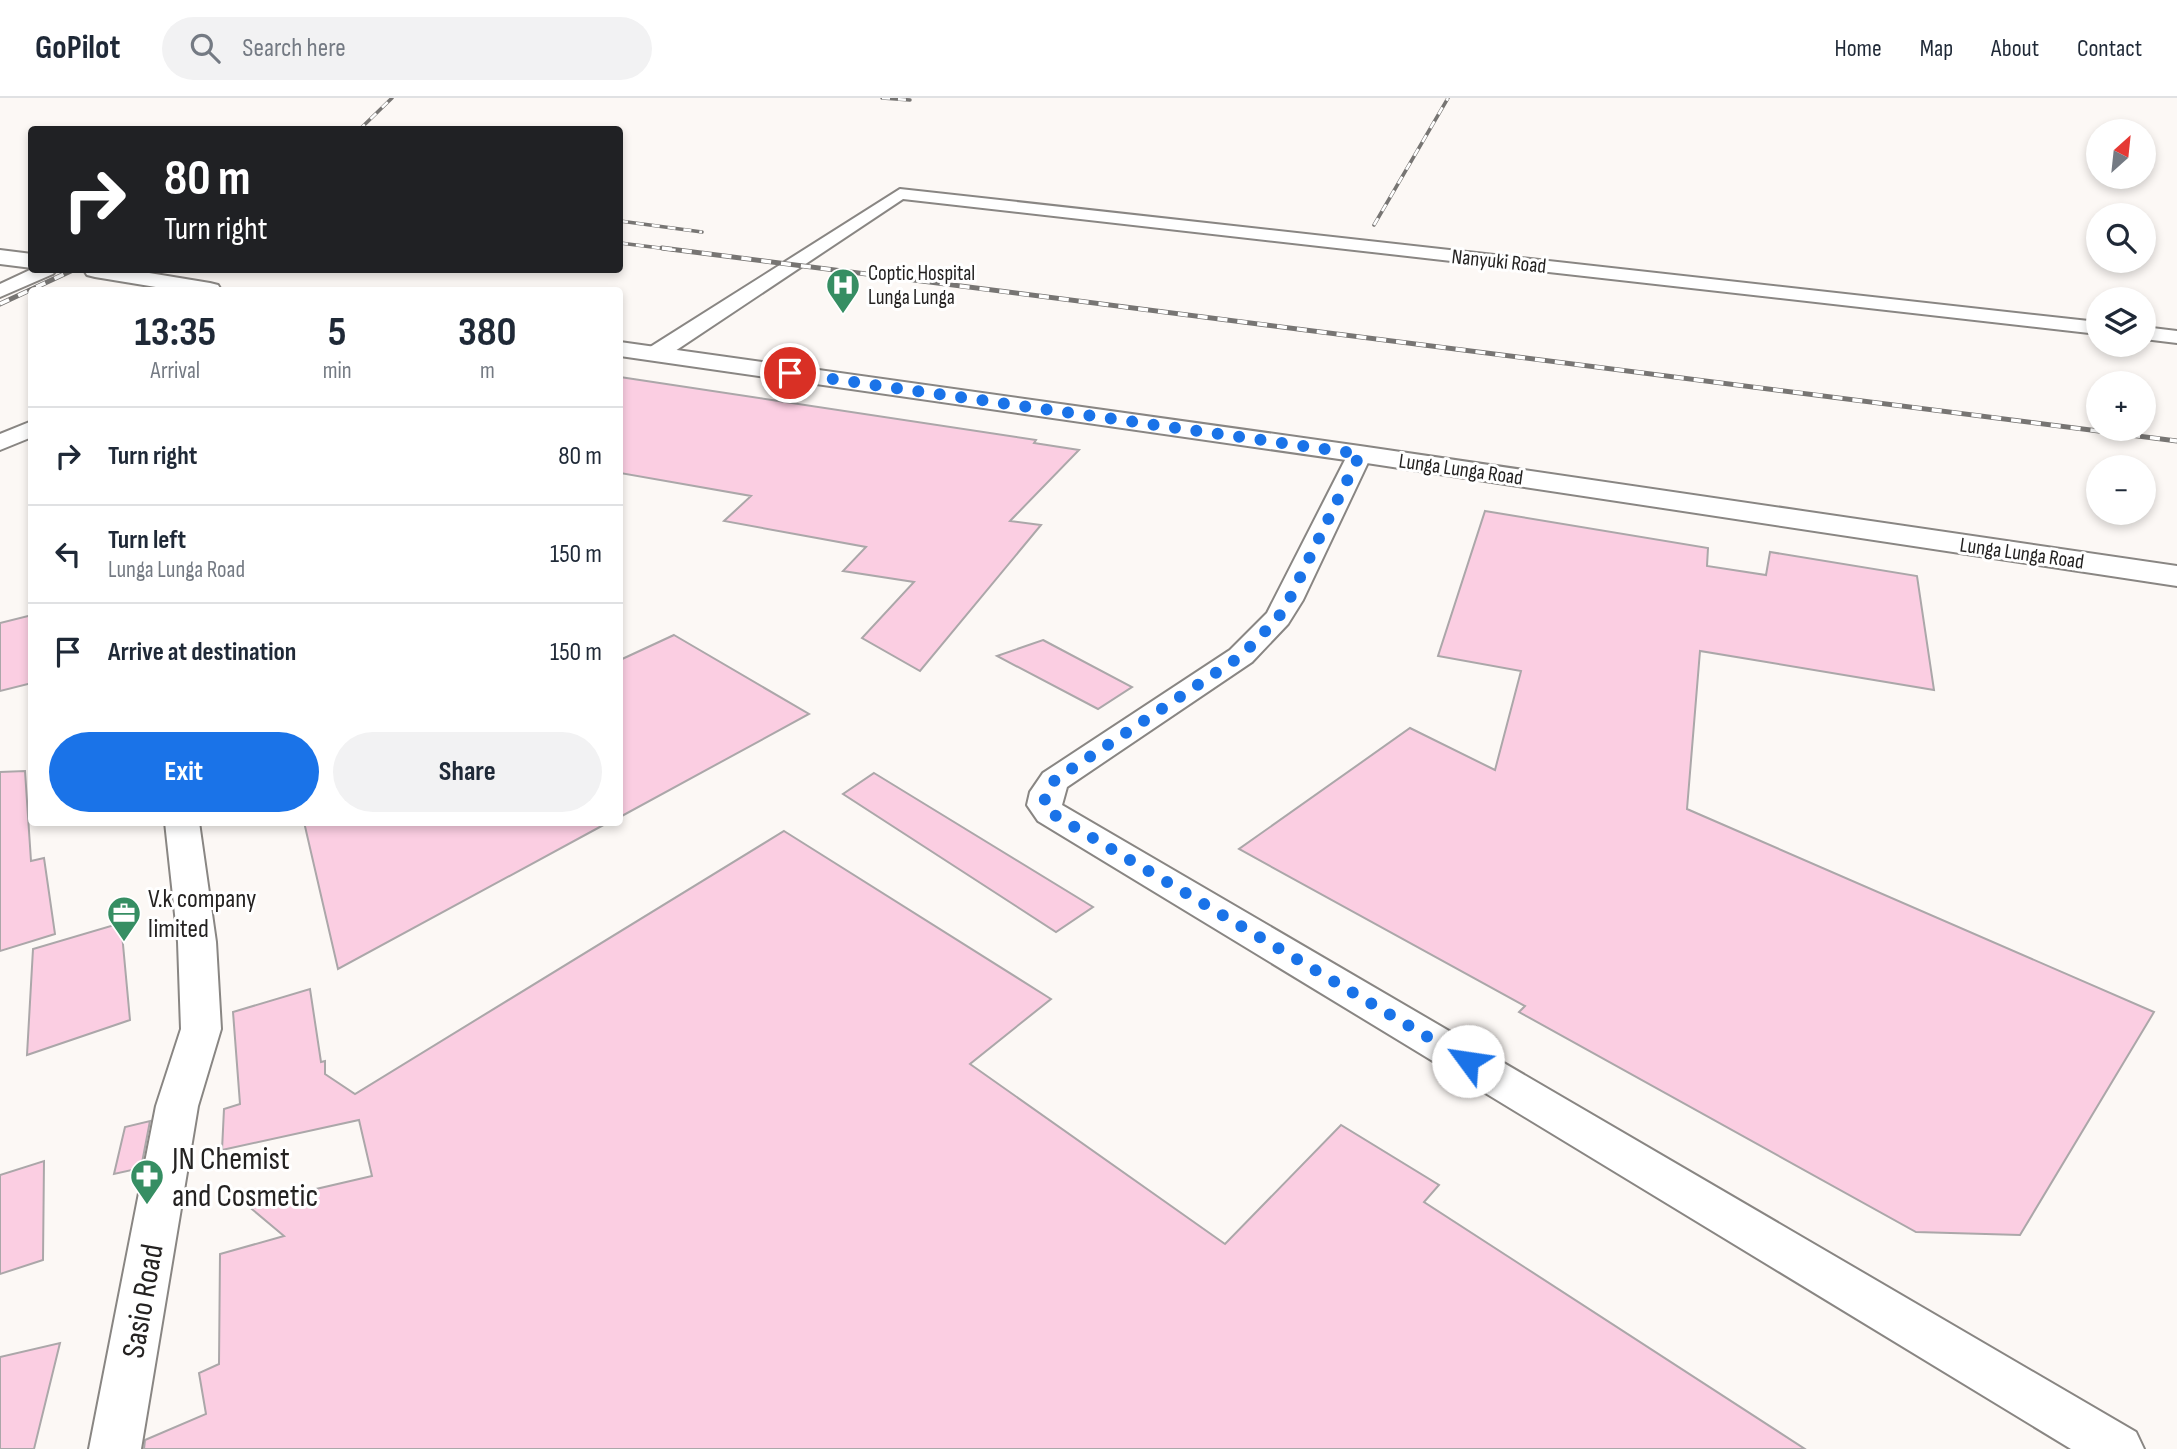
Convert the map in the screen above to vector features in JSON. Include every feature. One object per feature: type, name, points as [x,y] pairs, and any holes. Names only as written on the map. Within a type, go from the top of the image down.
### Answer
[{"type":"main road","points":[[0,257],[28,260]]},
{"type":"main road","points":[[112,273],[193,287]]},
{"type":"main road","name":"Lunga Lunga Road","points":[[623,349],[1360,454],[2177,576]]},
{"type":"street","name":"Nanyuki Road","points":[[654,354],[900,194],[2086,327]]},
{"type":"street","points":[[0,290],[39,273]]},
{"type":"street","points":[[2156,334],[2177,337]]},
{"type":"street","points":[[0,443],[28,430]]},
{"type":"street","points":[[1360,454],[1278,618],[1241,656],[1055,780],[1046,792],[1044,805],[1062,820],[2118,1449]]},
{"type":"street","name":"Sasio Road","points":[[115,1449],[177,1107],[201,1029],[197,942],[182,826]]},
{"type":"building","points":[[623,377],[1036,440],[1034,443],[1079,450],[1010,521],[1041,525],[920,671],[862,638],[914,582],[843,571],[866,547],[724,521],[751,496],[623,474]]},
{"type":"building","points":[[1485,511],[1708,548],[1707,566],[1766,575],[1770,552],[1917,576],[1934,690],[1700,651],[1687,809],[2154,1012],[2020,1235],[1916,1232],[1519,1012],[1525,1006],[1239,849],[1410,728],[1495,770],[1521,671],[1438,656]]},
{"type":"building","points":[[28,616],[28,684],[0,691],[0,623]]},
{"type":"building","points":[[674,635],[809,714],[623,815],[623,659]]},
{"type":"building","points":[[1043,640],[1132,687],[1098,709],[997,656]]},
{"type":"building","points":[[25,771],[31,861],[44,858],[55,934],[0,951],[0,772]]},
{"type":"building","points":[[874,773],[1093,907],[1056,932],[843,794]]},
{"type":"building","points":[[305,826],[602,826],[338,969]]},
{"type":"building","points":[[784,831],[1051,999],[970,1064],[1225,1244],[1341,1125],[1439,1185],[1424,1202],[1805,1449],[144,1449],[145,1440],[206,1414],[199,1373],[219,1364],[220,1254],[284,1236],[247,1205],[372,1176],[359,1120],[222,1150],[224,1109],[240,1104],[233,1012],[310,989],[321,1062],[325,1061],[325,1074],[355,1094]]},
{"type":"building","points":[[121,923],[130,1020],[27,1055],[33,949]]},
{"type":"building","points":[[150,1121],[141,1168],[114,1174],[125,1127]]},
{"type":"building","points":[[44,1161],[43,1260],[0,1274],[0,1175]]},
{"type":"building","points":[[60,1343],[34,1449],[0,1449],[0,1357]]},
{"type":"railway","points":[[363,126],[392,98]]},
{"type":"railway","points":[[882,98],[910,100]]},
{"type":"railway","points":[[1374,225],[1448,98]]},
{"type":"railway","points":[[623,221],[702,232]]},
{"type":"railway","points":[[623,243],[676,250]]},
{"type":"railway","points":[[662,248],[2177,441]]},
{"type":"railway","points":[[36,287],[67,273]]},
{"type":"railway","points":[[0,304],[28,291]]},
{"type":"place","name":"Coptic Hospital Lunga Lunga","points":[[843,315]]},
{"type":"place","name":"V.k company limited","points":[[124,943]]},
{"type":"place","name":"JN Chemist and Cosmetic","points":[[147,1206]]},
{"type":"route","points":[[790,373],[1360,454],[1278,618],[1241,656],[1055,780],[1046,792],[1044,805],[1051,813],[1468,1061]]}]
